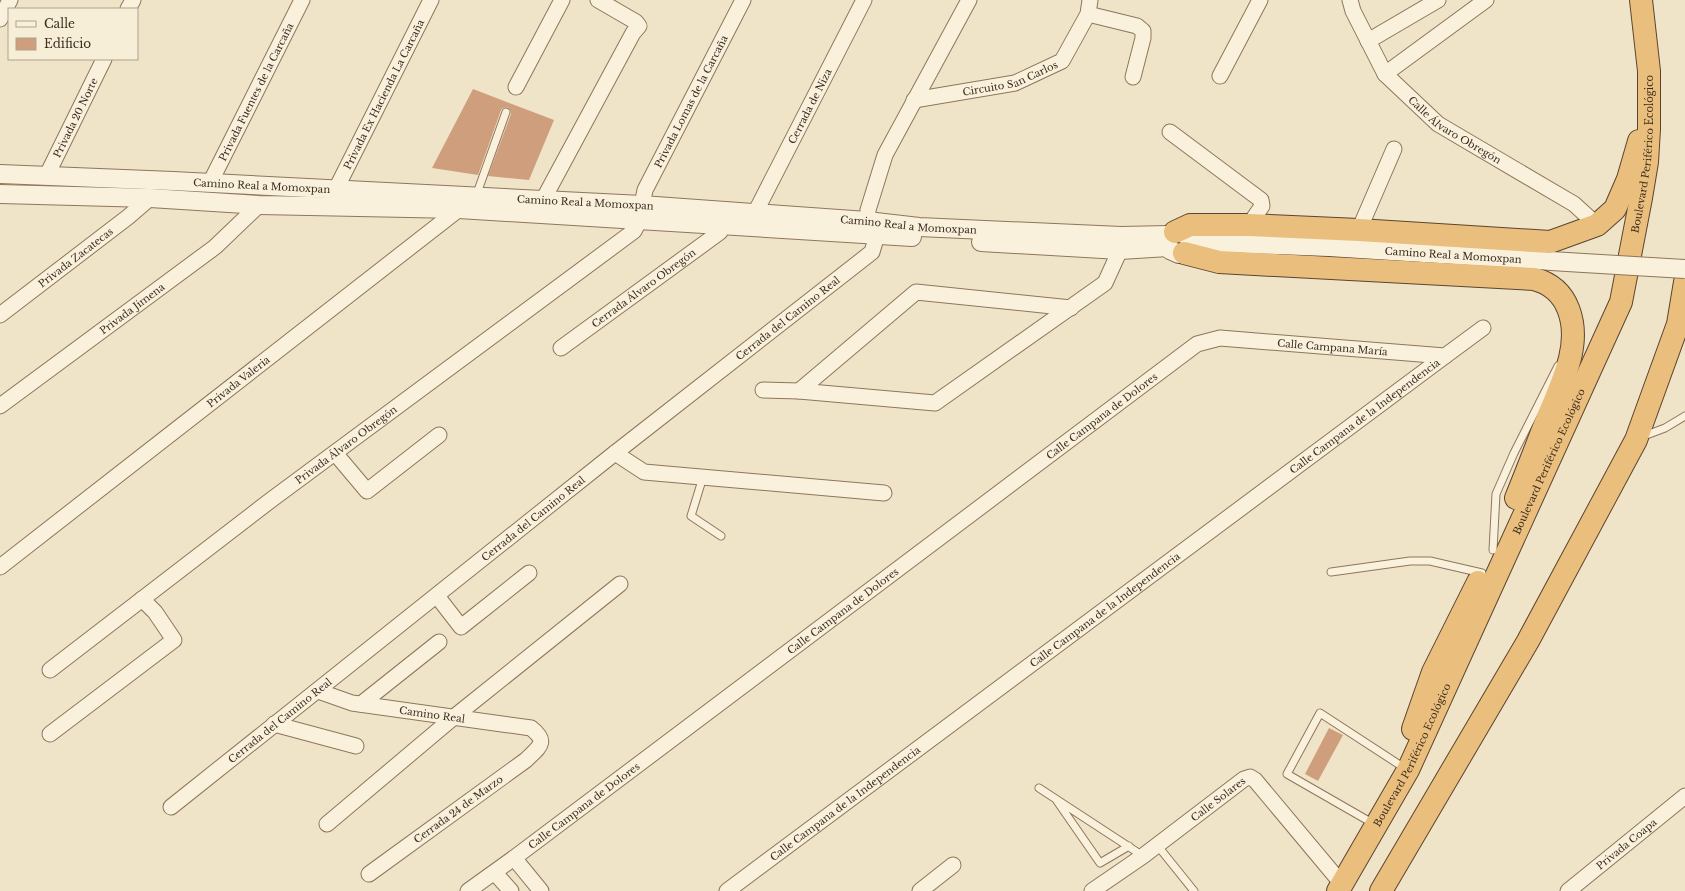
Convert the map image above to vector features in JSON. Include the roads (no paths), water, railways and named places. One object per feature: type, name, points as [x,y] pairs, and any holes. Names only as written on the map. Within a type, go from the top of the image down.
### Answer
[{"type":"highway","name":"Boulevard Periférico Ecológico","points":[[1340,888],[1408,770],[1621,302],[1647,162],[1649,129],[1649,71],[1640,0]]},
{"type":"highway","points":[[1408,770],[1413,731],[1425,693],[1446,644],[1493,550],[1523,482],[1564,377],[1570,356],[1572,332],[1566,304],[1558,292],[1543,281],[1534,279],[1219,262],[1174,242],[1190,224],[1252,220],[1359,230],[1550,242],[1597,226],[1615,209],[1628,179],[1640,135],[1649,71]]},
{"type":"highway","points":[[1381,891],[1528,641],[1636,440],[1683,324],[1685,282]]},
{"type":"highway","points":[[1390,891],[1400,859]]},
{"type":"street","points":[[0,20],[10,0]]},
{"type":"street","name":"Privada Fuentes de la Carcaña","points":[[210,183],[302,0]]},
{"type":"street","name":"Privada Ex Hacienda La Carcaña","points":[[336,189],[431,0]]},
{"type":"street","points":[[516,87],[562,0]]},
{"type":"street","points":[[543,200],[560,165],[633,33],[639,26],[636,22],[598,0]]},
{"type":"street","name":"Privada Lomas de la Carcaña","points":[[641,212],[646,190],[743,0]]},
{"type":"street","name":"Cerrada de Niza","points":[[756,213],[864,0]]},
{"type":"street","points":[[872,228],[868,210],[885,155],[969,0]]},
{"type":"street","points":[[1220,76],[1260,0]]},
{"type":"street","name":"Calle Álvaro Obregón","points":[[1350,0],[1353,11],[1385,74],[1438,124],[1574,204],[1597,226]]},
{"type":"street","points":[[1368,41],[1438,0]]},
{"type":"street","points":[[1385,74],[1486,0]]},
{"type":"street","points":[[1089,7],[1137,26],[1143,31],[1143,38],[1133,78]]},
{"type":"street","name":"Circuito San Carlos","points":[[914,100],[1015,83],[1062,61],[1089,7]]},
{"type":"street","name":"Privada 20 Norte","points":[[47,175],[104,60]]},
{"type":"street","points":[[1170,132],[1261,200],[1262,206],[1252,220]]},
{"type":"street","points":[[1359,230],[1394,149]]},
{"type":"street","name":"Camino Real a Momoxpan","points":[[0,174],[47,175],[543,200],[641,212],[722,225],[872,228],[919,227],[1120,243],[1174,242],[1184,232],[1189,239],[1222,243],[1329,247],[1685,269]]},
{"type":"street","name":"Camino Real a Momoxpan","points":[[0,194],[150,198],[259,205],[756,213],[872,228]]},
{"type":"street","name":"Privada Valeria","points":[[0,567],[476,196]]},
{"type":"street","name":"Privada Zacatecas","points":[[0,315],[128,217],[150,198]]},
{"type":"street","name":"Privada Jimena","points":[[0,406],[215,247],[259,205]]},
{"type":"street","name":"Privada Álvaro Obregón","points":[[50,670],[335,453],[634,231],[641,212]]},
{"type":"street","name":"Cerrada Álvaro Obregón","points":[[561,348],[720,232],[722,225]]},
{"type":"street","name":"Cerrada del Camino Real","points":[[172,807],[615,453],[872,252],[872,228]]},
{"type":"street","points":[[764,390],[799,391],[935,403],[1105,283],[1112,268],[1120,243]]},
{"type":"street","points":[[799,391],[916,292],[1071,308]]},
{"type":"street","name":"Calle Campana de la Independencia","points":[[728,891],[1483,328]]},
{"type":"street","name":"Calle Campana María","points":[[1220,338],[1445,356]]},
{"type":"street","name":"Calle Campana de Dolores","points":[[468,891],[514,858],[1197,344],[1220,338]]},
{"type":"street","points":[[335,453],[367,491],[439,435]]},
{"type":"street","points":[[615,453],[644,472],[884,493]]},
{"type":"street","points":[[437,596],[461,627],[529,573]]},
{"type":"street","points":[[327,824],[454,717],[620,584]]},
{"type":"street","points":[[50,734],[174,640],[155,612],[142,599]]},
{"type":"street","points":[[361,704],[439,642]]},
{"type":"street","name":"Camino Real","points":[[318,691],[352,703],[531,728],[539,734],[542,740]]},
{"type":"street","points":[[274,724],[356,746]]},
{"type":"street","name":"Cerrada 24 de Marzo","points":[[369,874],[526,760],[540,746],[542,740]]},
{"type":"street","name":"Calle Solares","points":[[1092,891],[1143,856],[1244,779],[1250,777],[1255,780],[1340,888]]},
{"type":"street","name":"Privada Coapa","points":[[1568,891],[1685,796]]},
{"type":"street","points":[[514,858],[541,891]]},
{"type":"street","points":[[922,890],[953,865]]},
{"type":"street","points":[[495,872],[511,891]]},
{"type":"lane","points":[[476,196],[506,112]]},
{"type":"lane","points":[[1636,440],[1665,428],[1685,416]]},
{"type":"lane","points":[[703,477],[691,516],[721,536]]},
{"type":"lane","points":[[1331,572],[1416,561],[1430,562],[1482,573]]},
{"type":"lane","points":[[1377,826],[1287,774],[1320,713],[1408,770]]},
{"type":"lane","points":[[1040,788],[1143,856]]},
{"type":"lane","points":[[1054,798],[1100,864],[1128,846]]},
{"type":"lane","points":[[1157,845],[1194,891]]}]
